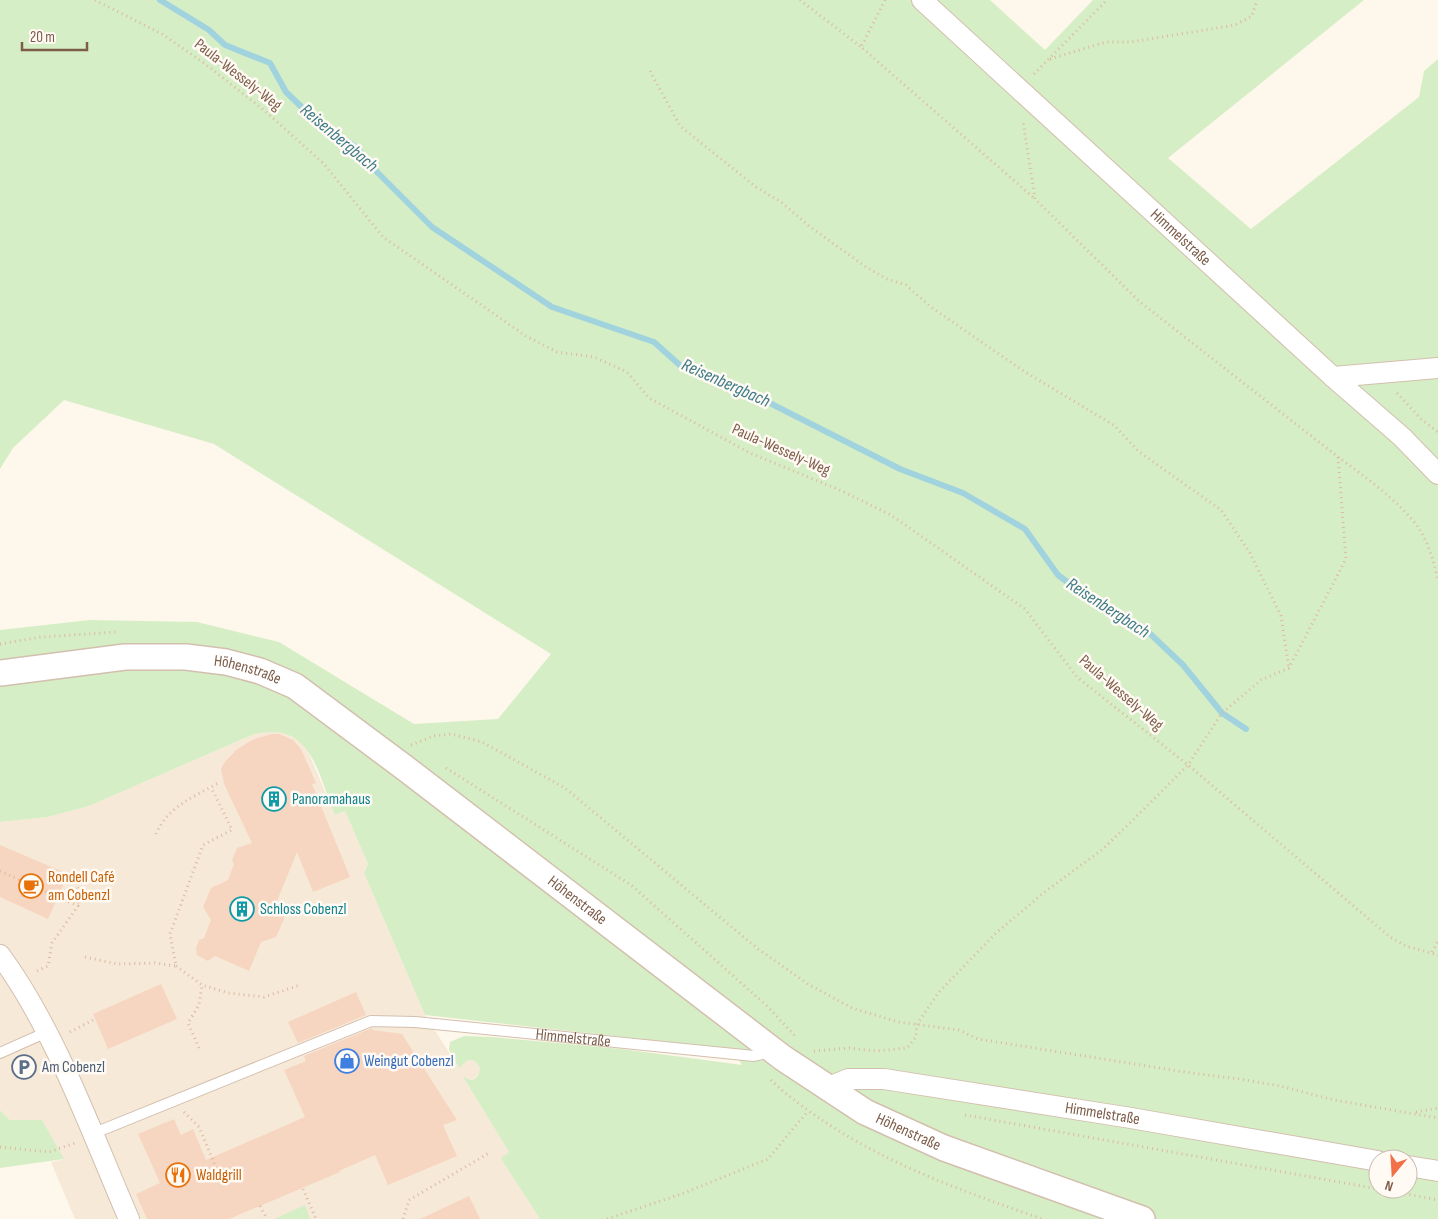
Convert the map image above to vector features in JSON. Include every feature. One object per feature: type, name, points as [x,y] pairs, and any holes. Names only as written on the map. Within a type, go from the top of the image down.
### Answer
[{"type":"street","name":"Himmelstraße","points":[[922,0],[1333,377],[1402,437],[1438,474]]},
{"type":"street","points":[[1333,377],[1438,368]]},
{"type":"street","name":"Höhenstraße","points":[[0,673],[125,657],[186,657],[226,662],[251,669],[294,686],[405,768],[770,1062],[827,1088],[864,1112],[922,1139],[1142,1219]]},
{"type":"street","points":[[0,955],[56,1034],[92,1134],[129,1219]]},
{"type":"street","name":"Himmelstraße","points":[[827,1088],[848,1079],[884,1079],[1131,1118],[1368,1159]]},
{"type":"street","points":[[1418,1168],[1438,1171]]},
{"type":"lane","name":"Himmelstraße","points":[[178,1099],[371,1021],[415,1022],[754,1056],[770,1062]]},
{"type":"lane","points":[[0,1053],[56,1034]]},
{"type":"lane","points":[[92,1134],[178,1099]]},
{"type":"path","name":"Paula-Wessely-Weg","points":[[95,0],[162,34],[204,62],[265,111],[324,164],[383,237],[526,336],[557,352],[594,356],[627,372],[648,398],[750,453],[842,491],[891,515],[1025,609],[1077,677],[1188,766],[1390,937],[1406,946],[1438,955]]},
{"type":"path","points":[[800,0],[861,47],[1035,199],[1140,302],[1385,494],[1418,527],[1436,566],[1438,581]]},
{"type":"path","points":[[861,47],[885,0]]},
{"type":"path","points":[[1035,199],[1019,88],[1107,0]]},
{"type":"path","points":[[1049,59],[1106,42],[1131,42],[1234,25],[1252,16],[1257,0]]},
{"type":"path","points":[[650,71],[680,126],[756,187],[781,202],[866,267],[887,279],[906,285],[931,307],[1022,370],[1115,426],[1138,451],[1221,510],[1250,552],[1281,616],[1289,668]]},
{"type":"path","points":[[1377,372],[1421,419],[1438,432]]},
{"type":"path","points":[[810,1051],[848,1048],[876,1051],[907,1048],[916,1037],[918,1024],[939,992],[996,933],[1046,890],[1103,849],[1188,766],[1222,713],[1261,680],[1289,668],[1346,559],[1338,457]]},
{"type":"path","points":[[419,750],[410,745],[434,736],[451,734],[482,742],[565,788],[758,949],[808,984],[852,1008],[898,1022],[958,1030],[978,1039],[1191,1074],[1240,1079],[1280,1086],[1334,1100],[1438,1118]]},
{"type":"path","points":[[443,766],[631,885],[768,1006],[798,1038]]},
{"type":"path","points":[[156,834],[162,821],[174,807],[220,782]]},
{"type":"path","points":[[176,966],[170,934],[203,845],[232,830],[211,787]]},
{"type":"path","points":[[0,871],[78,906]]},
{"type":"path","points":[[33,973],[48,966],[52,943],[78,906],[79,894],[74,878]]},
{"type":"path","points":[[1432,952],[1438,941]]},
{"type":"path","points":[[85,957],[116,964],[156,963],[176,966],[202,985],[228,993],[264,997],[300,985]]},
{"type":"path","points":[[198,1048],[188,1023],[200,1005],[202,985]]},
{"type":"path","points":[[56,1034],[95,1019]]},
{"type":"path","points":[[770,1062],[808,1111],[866,1148],[903,1167],[956,1189],[1042,1219]]},
{"type":"path","points":[[178,1099],[185,1114],[199,1127],[218,1172]]},
{"type":"path","points":[[1413,1113],[1438,1108]]},
{"type":"path","points":[[607,1219],[684,1193],[768,1159],[808,1111]]},
{"type":"path","points":[[959,1114],[1368,1187]]},
{"type":"path","points":[[0,1147],[49,1152],[66,1148]]},
{"type":"path","points":[[403,1219],[408,1200],[489,1153]]},
{"type":"path","points":[[302,1189],[316,1219]]},
{"type":"path","points":[[1418,1196],[1438,1200]]},
{"type":"path","points":[[260,1206],[267,1219]]},
{"type":"shaded area","points":[[269,730],[281,731],[301,742],[307,749],[335,815],[345,811],[368,864],[364,873],[425,1015],[459,1068],[468,1060],[475,1061],[479,1066],[480,1072],[476,1077],[471,1080],[464,1079],[509,1152],[505,1165],[540,1219],[75,1219],[51,1162],[64,1159],[10,1120],[0,1110],[0,822],[48,817],[89,806],[252,735]]},
{"type":"green space","points":[[0,0],[990,0],[1045,50],[1093,0],[1364,0],[1168,158],[1251,229],[1419,97],[1424,71],[1438,59],[1438,1219],[540,1219],[501,1158],[509,1152],[463,1077],[471,1080],[475,1078],[479,1073],[479,1066],[475,1061],[468,1060],[459,1068],[449,1050],[450,1042],[464,1036],[492,1037],[622,1049],[742,1065],[732,1049],[425,1015],[364,873],[368,864],[345,811],[335,815],[309,753],[299,742],[287,735],[272,732],[252,735],[89,806],[48,817],[0,822],[0,630],[90,620],[197,622],[279,642],[414,724],[498,719],[551,654],[214,444],[64,400],[13,448],[0,469]]},
{"type":"green space","points":[[0,1110],[10,1120],[42,1120],[64,1159],[0,1168]]},
{"type":"green space","points":[[305,1205],[310,1219],[274,1219]]},
{"type":"building","points":[[271,734],[279,734],[293,740],[301,749],[316,783],[312,784],[350,877],[313,892],[297,852],[275,906],[283,910],[284,919],[276,937],[261,942],[249,971],[215,956],[208,961],[197,955],[196,948],[199,940],[204,938],[211,920],[203,907],[211,888],[228,880],[234,864],[232,860],[237,848],[252,843],[224,784],[221,769],[236,750],[252,740]]},
{"type":"building","name":"Rondell Café am Cobenzl","points":[[0,845],[68,874],[48,919],[0,897]]},
{"type":"building","points":[[161,984],[177,1019],[108,1049],[93,1014]]},
{"type":"building","points":[[356,992],[366,1015],[298,1043],[288,1022]]},
{"type":"building","points":[[372,1028],[373,1030],[402,1034],[457,1120],[443,1125],[457,1156],[388,1185],[375,1155],[340,1172],[229,1219],[147,1219],[136,1194],[160,1183],[138,1134],[174,1119],[181,1135],[193,1129],[206,1160],[305,1117],[284,1070],[306,1061],[304,1056]]},
{"type":"building","points":[[469,1196],[480,1219],[420,1219]]},
{"type":"waterway","name":"Reisenbergbach","points":[[160,0],[209,30],[225,45],[270,63],[286,92],[311,116],[357,148],[378,173],[432,227],[552,307],[654,342],[683,368],[744,390],[900,469],[963,493],[1025,529],[1058,575],[1099,606],[1143,627],[1183,665],[1222,713],[1246,729]]},
{"type":"place","name":"Panoramahaus","points":[[274,799]]},
{"type":"place","name":"Rondell Café am Cobenzl","points":[[31,886]]},
{"type":"place","name":"Schloss Cobenzl","points":[[242,909]]},
{"type":"place","name":"Weingut Cobenzl","points":[[347,1061]]},
{"type":"place","name":"Am Cobenzl","points":[[24,1067]]},
{"type":"place","name":"Waldgrill","points":[[178,1175]]}]
